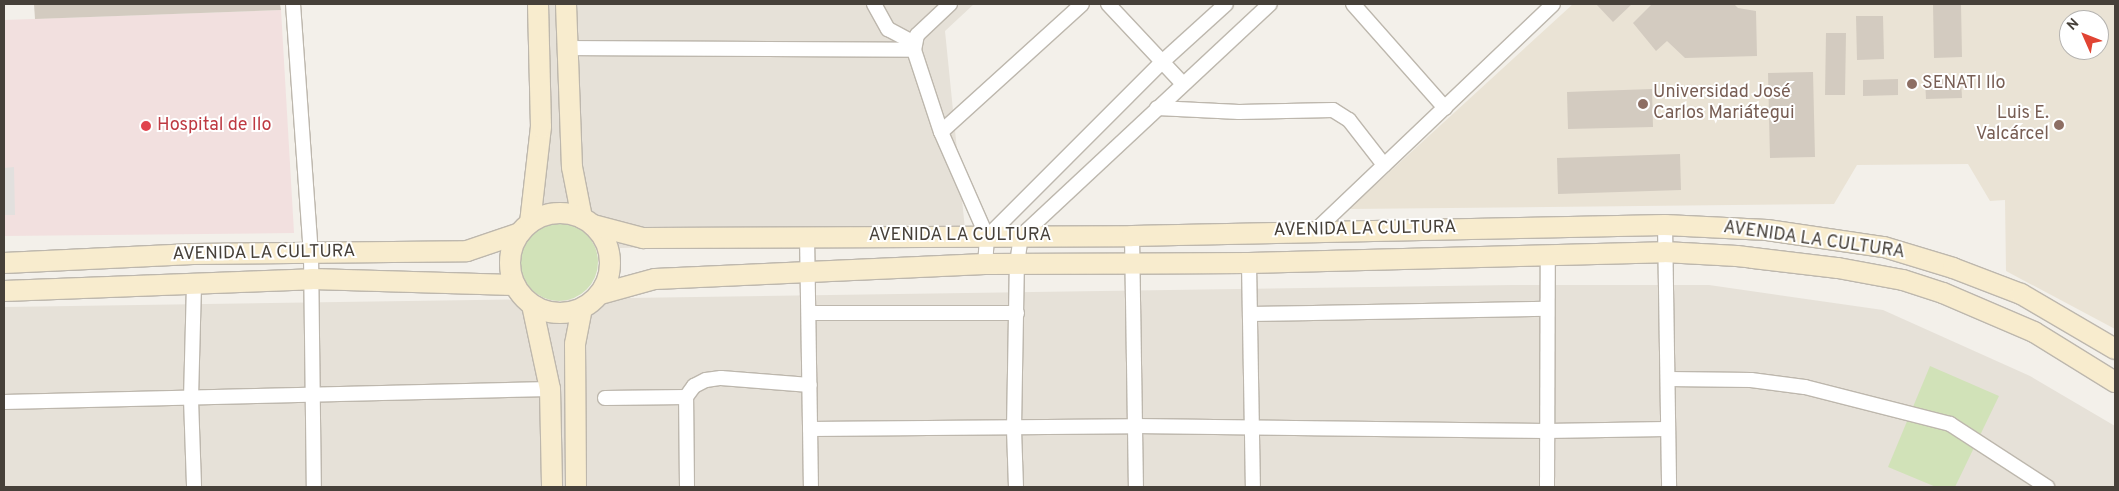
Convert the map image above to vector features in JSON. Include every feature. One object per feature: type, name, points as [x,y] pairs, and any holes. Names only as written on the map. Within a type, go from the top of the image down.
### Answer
[{"type":"street","points":[[293,4],[311,254],[314,487]]},
{"type":"street","points":[[538,4],[541,127],[525,228],[510,258],[515,285],[532,305],[550,389],[552,487]]},
{"type":"street","points":[[532,305],[557,314],[582,308],[600,294],[606,284],[610,260],[605,239],[588,221],[572,167],[566,4]]},
{"type":"street","points":[[874,4],[888,29],[914,46]]},
{"type":"street","points":[[950,4],[917,34],[914,46],[941,132],[987,237],[984,264]]},
{"type":"street","points":[[941,132],[1082,4]]},
{"type":"street","points":[[1108,4],[1182,84]]},
{"type":"street","points":[[987,237],[1162,62],[1226,4]]},
{"type":"street","points":[[1016,487],[1014,429],[1017,264],[1021,236],[1270,4]]},
{"type":"street","points":[[1353,4],[1445,108]]},
{"type":"street","points":[[1316,230],[1553,4]]},
{"type":"street","points":[[567,48],[914,46]]},
{"type":"street","points":[[1157,108],[1239,112],[1333,110],[1349,120],[1384,165]]},
{"type":"street","points":[[525,228],[556,214],[588,221]]},
{"type":"street","name":"AVENIDA LA CULTURA","points":[[588,221],[643,238],[807,235],[1132,236],[1316,230],[1665,225],[1767,230],[1911,254],[2020,294],[2115,349]]},
{"type":"street","points":[[1665,225],[1664,252],[1668,379],[1666,429],[1669,487]]},
{"type":"street","name":"AVENIDA LA CULTURA","points":[[4,263],[193,254],[311,254],[467,250],[525,228]]},
{"type":"street","points":[[807,235],[811,487]]},
{"type":"street","points":[[1132,236],[1136,487]]},
{"type":"street","name":"AVENIDA LA CULTURA","points":[[600,294],[655,279],[984,264],[1249,263],[1664,252],[1769,259],[1902,280],[2005,318],[2066,350],[2115,382]]},
{"type":"street","points":[[1547,487],[1548,256]]},
{"type":"street","points":[[1249,263],[1253,487]]},
{"type":"street","name":"AVENIDA LA CULTURA","points":[[4,290],[312,279],[515,285]]},
{"type":"street","points":[[194,284],[191,399],[194,487]]},
{"type":"street","points":[[576,487],[575,344],[582,308]]},
{"type":"street","points":[[1250,314],[1547,309]]},
{"type":"street","points":[[809,313],[1017,313]]},
{"type":"street","points":[[686,487],[686,397],[694,386],[713,379],[810,385]]},
{"type":"street","points":[[1668,379],[1751,380],[1805,387],[1950,424],[2047,487]]},
{"type":"street","points":[[4,402],[550,389]]},
{"type":"street","points":[[604,398],[686,397]]},
{"type":"street","points":[[810,429],[1014,429],[1136,426],[1546,431],[1666,429]]},
{"type":"shaded area","points":[[541,4],[974,4],[945,31],[966,239],[544,250]]},
{"type":"shaded area","points":[[1573,4],[2115,4],[2115,329],[2006,271],[2005,200],[1990,201],[1968,164],[1857,165],[1834,204],[1349,209]]},
{"type":"shaded area","name":"Hospital de Ilo","points":[[281,10],[294,233],[4,236],[4,20]]},
{"type":"shaded area","points":[[14,167],[15,215],[4,215],[4,168]]},
{"type":"shaded area","points":[[1512,285],[1709,285],[1883,310],[2030,376],[2115,426],[2115,487],[4,487],[4,307]]},
{"type":"green space","points":[[559,223],[574,226],[587,234],[595,247],[598,262],[595,277],[587,290],[574,298],[559,301],[544,298],[531,290],[523,277],[520,262],[523,247],[531,234],[544,226]]},
{"type":"green space","points":[[1930,366],[1999,396],[1955,487],[1936,487],[1888,467]]},
{"type":"building","points":[[34,4],[280,4],[281,10],[35,19]]},
{"type":"building","points":[[1596,4],[1632,4],[1613,22]]},
{"type":"building","points":[[1652,4],[1734,4],[1738,8],[1756,11],[1757,56],[1685,58],[1667,41],[1656,51],[1633,23]]},
{"type":"building","points":[[1933,4],[1961,4],[1962,57],[1934,58]]},
{"type":"building","points":[[1856,16],[1883,16],[1884,59],[1857,60]]},
{"type":"building","points":[[1826,33],[1846,33],[1845,95],[1825,95]]},
{"type":"building","points":[[1813,72],[1815,157],[1770,158],[1768,73]]},
{"type":"building","points":[[1898,79],[1898,95],[1863,96],[1863,80]]},
{"type":"building","points":[[1925,79],[1961,79],[1962,98],[1926,99]]},
{"type":"building","points":[[1652,89],[1653,127],[1568,129],[1567,92]]},
{"type":"building","points":[[1680,154],[1681,190],[1558,194],[1557,158]]},
{"type":"place","name":"SENATI Ilo","points":[[1912,84]]},
{"type":"place","name":"Universidad José Carlos Mariátegui","points":[[1643,104]]},
{"type":"place","name":"Luis E. Valcárcel","points":[[2059,125]]},
{"type":"place","name":"Hospital de Ilo","points":[[146,126]]}]
